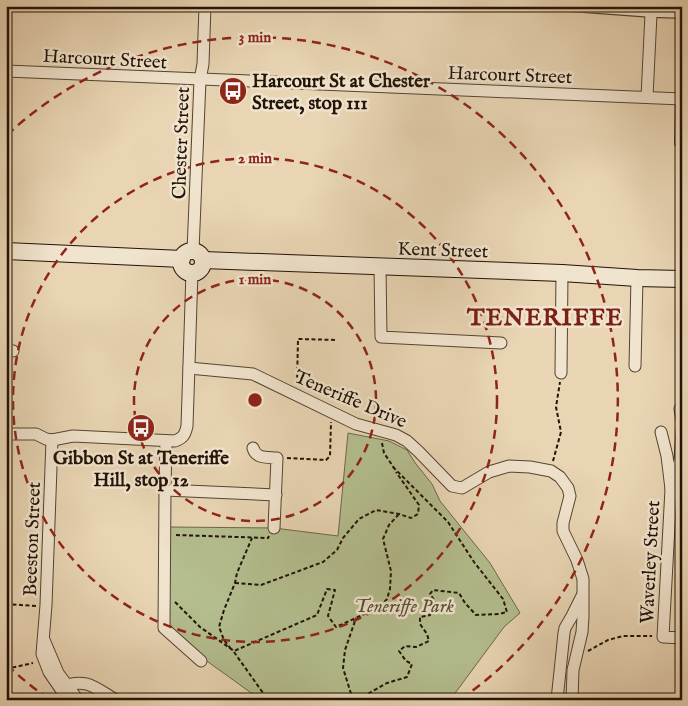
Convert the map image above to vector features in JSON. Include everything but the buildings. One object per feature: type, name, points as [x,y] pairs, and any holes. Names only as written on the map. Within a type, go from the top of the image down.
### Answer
[{"type":"street","name":"Chester Street","points":[[193,256],[205,6]]},
{"type":"street","points":[[647,97],[650,14]]},
{"type":"street","name":"Harcourt Street","points":[[6,71],[681,99]]},
{"type":"street","name":"Kent Street","points":[[6,252],[193,256],[682,279]]},
{"type":"street","points":[[6,434],[36,434],[52,440],[74,436],[166,441],[175,441],[183,438],[187,426],[192,272],[189,272],[182,265],[193,256]]},
{"type":"street","points":[[380,266],[381,337],[501,343]]},
{"type":"street","points":[[561,372],[562,273]]},
{"type":"street","points":[[635,366],[637,278]]},
{"type":"street","name":"Teneriffe Drive","points":[[189,368],[252,374],[356,424],[396,435],[407,441],[429,461],[446,481],[457,488],[462,488],[489,472],[509,466],[551,471]]},
{"type":"street","name":"Waverley Street","points":[[671,490],[680,460],[682,430]]},
{"type":"street","name":"Waverley Street","points":[[661,432],[667,456],[671,490],[663,637]]},
{"type":"street","name":"Beeston Street","points":[[52,440],[44,639],[64,687]]},
{"type":"street","points":[[166,441],[164,628],[201,660]]},
{"type":"street","points":[[253,448],[254,452],[260,457],[277,458],[274,528]]},
{"type":"street","points":[[551,471],[568,488],[570,496],[562,523],[563,530],[577,560],[583,579],[582,632],[573,670],[572,700]]},
{"type":"street","points":[[165,490],[276,495]]},
{"type":"street","points":[[557,700],[565,628],[583,595]]},
{"type":"street","points":[[663,637],[682,638]]},
{"type":"street","points":[[64,687],[75,683],[82,683],[90,685],[116,700]]},
{"type":"street","points":[[64,687],[67,700]]},
{"type":"street","points":[[64,687],[78,700]]},
{"type":"lane","points":[[542,6],[682,15]]},
{"type":"lane","points":[[678,143],[681,99]]},
{"type":"path","points":[[297,396],[298,339],[337,340]]},
{"type":"path","points":[[551,471],[561,432],[556,407],[561,372]]},
{"type":"path","points":[[277,458],[326,460],[330,456],[332,412]]},
{"type":"path","points":[[235,583],[261,584],[323,562],[337,550],[343,538],[359,519],[376,510],[411,518],[418,514],[419,504],[384,453],[382,444],[384,431]]},
{"type":"path","points":[[357,700],[387,683],[407,677],[412,664],[406,661],[398,651],[406,646],[416,647],[429,641],[427,634],[420,624],[420,617],[430,615],[436,603],[430,594],[433,590],[459,593],[476,615],[507,612],[503,599],[474,562],[448,522],[393,467]]},
{"type":"path","points":[[234,652],[317,615],[327,589],[335,590],[328,616],[336,627],[380,607],[386,599],[390,588],[391,571],[383,539],[389,525],[399,514]]},
{"type":"path","points":[[164,535],[268,538],[274,528]]},
{"type":"path","points":[[252,538],[237,572],[235,583],[219,627],[224,640],[268,700]]},
{"type":"path","points":[[173,600],[200,628],[234,652]]},
{"type":"path","points":[[6,604],[46,605]]},
{"type":"path","points":[[353,700],[343,668],[345,650],[356,618]]},
{"type":"path","points":[[588,651],[608,640],[623,636],[663,637]]},
{"type":"path","points":[[6,669],[25,666]]},
{"type":"green space","name":"Teneriffe Park","points":[[348,433],[389,441],[407,450],[432,484],[440,501],[490,563],[520,613],[504,627],[450,700],[261,700],[204,659],[169,628],[165,528],[274,528],[338,536]]},
{"type":"place","name":"Harcourt St at Chester Street, stop 111","points":[[233,91]]},
{"type":"place","name":"Gibbon St at Teneriffe Hill, stop 12","points":[[141,428]]},
{"type":"district","name":"TENERIFFE","points":[[545,317]]}]
